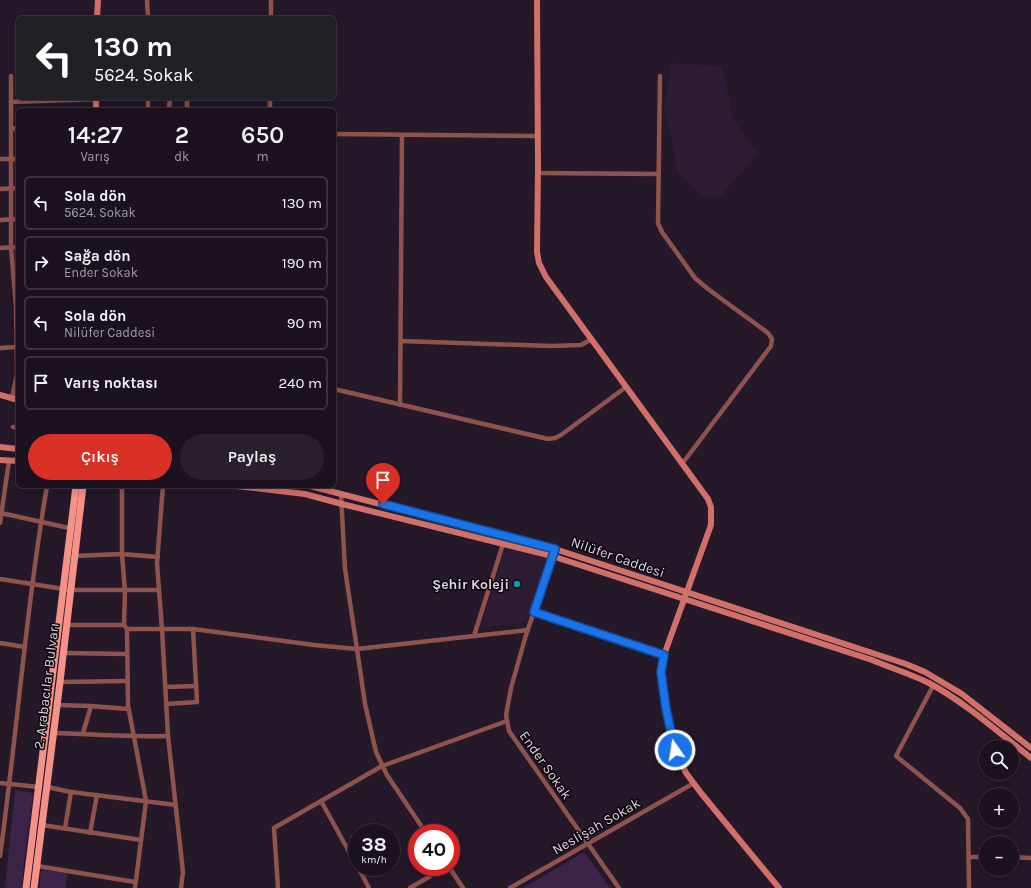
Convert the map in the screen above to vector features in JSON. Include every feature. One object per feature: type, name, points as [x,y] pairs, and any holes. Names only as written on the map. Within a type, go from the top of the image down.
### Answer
[{"type":"main road","points":[[26,888],[67,589],[76,488]]},
{"type":"main road","name":"2. Arabacılar Bulvarı","points":[[34,888],[60,682],[66,625],[67,589],[74,556],[83,488]]},
{"type":"street","points":[[97,16],[98,0]]},
{"type":"street","points":[[147,0],[148,16]]},
{"type":"street","points":[[271,0],[271,16]]},
{"type":"street","points":[[537,0],[538,173],[536,252],[539,263],[546,277],[590,340],[626,386],[708,499],[712,516],[711,525],[664,655],[661,672],[666,709],[675,750],[686,773],[779,888]]},
{"type":"street","points":[[12,76],[11,247],[16,297]]},
{"type":"street","points":[[660,76],[658,223],[662,232],[695,278],[768,333],[772,339],[771,346],[682,464]]},
{"type":"street","points":[[11,102],[68,100]]},
{"type":"street","points":[[11,128],[16,129]]},
{"type":"street","points":[[336,134],[538,136]]},
{"type":"street","points":[[400,405],[402,341],[402,135]]},
{"type":"street","points":[[0,159],[16,159]]},
{"type":"street","points":[[538,173],[659,174]]},
{"type":"street","points":[[0,189],[16,188]]},
{"type":"street","points":[[0,220],[16,219]]},
{"type":"street","points":[[0,248],[16,247]]},
{"type":"street","points":[[402,341],[550,346],[581,345],[590,340]]},
{"type":"street","points":[[0,348],[16,347]]},
{"type":"street","points":[[0,395],[15,399],[16,386]]},
{"type":"street","points":[[336,390],[548,439],[556,438],[561,435],[626,386]]},
{"type":"street","points":[[0,448],[16,449]]},
{"type":"street","points":[[0,460],[16,461]]},
{"type":"street","points":[[0,523],[9,461]]},
{"type":"street","points":[[0,856],[10,784],[40,522],[47,488]]},
{"type":"street","points":[[122,488],[122,554],[125,591],[128,709],[146,802],[135,888]]},
{"type":"street","points":[[163,488],[158,557],[159,590],[168,736],[183,872],[181,888]]},
{"type":"street","points":[[253,488],[304,494],[552,556],[685,596],[872,660],[906,673],[947,694],[1031,758]]},
{"type":"street","name":"Nilüfer Caddesi","points":[[318,488],[555,549],[685,596],[906,664],[924,672],[962,694],[1031,748]]},
{"type":"street","points":[[341,494],[345,569],[365,704],[376,752],[382,766],[420,824]]},
{"type":"street","points":[[1,513],[69,528]]},
{"type":"street","points":[[474,636],[503,544]]},
{"type":"street","name":"Ender Sokak","points":[[555,549],[528,630],[512,688],[506,715],[507,721],[509,731],[520,748],[619,888]]},
{"type":"street","points":[[74,556],[122,554],[158,557]]},
{"type":"street","points":[[0,579],[67,589],[125,591],[159,590]]},
{"type":"street","points":[[534,612],[664,655]]},
{"type":"street","points":[[66,625],[193,629],[314,646],[357,649],[528,630]]},
{"type":"street","points":[[166,704],[197,702],[193,629]]},
{"type":"street","points":[[0,643],[25,646]]},
{"type":"street","points":[[63,653],[126,654]]},
{"type":"street","points":[[60,682],[127,682]]},
{"type":"street","points":[[165,687],[196,686]]},
{"type":"street","points":[[933,686],[896,756],[965,813],[968,819],[969,888]]},
{"type":"street","points":[[57,705],[128,709]]},
{"type":"street","points":[[83,733],[91,706]]},
{"type":"street","points":[[278,888],[274,828],[382,766],[507,721]]},
{"type":"street","points":[[53,733],[83,733],[133,737],[168,736]]},
{"type":"street","points":[[0,783],[39,787]]},
{"type":"street","name":"Neslişah Sokak","points":[[510,888],[694,783]]},
{"type":"street","points":[[47,788],[176,805]]},
{"type":"street","points":[[65,828],[71,792]]},
{"type":"street","points":[[90,833],[97,795]]},
{"type":"street","points":[[321,801],[348,850]]},
{"type":"street","points":[[42,825],[141,840]]},
{"type":"street","points":[[969,857],[979,857]]},
{"type":"street","points":[[1019,857],[1031,858]]},
{"type":"street","points":[[37,866],[136,882]]},
{"type":"street","points":[[362,876],[369,888]]},
{"type":"street","points":[[410,888],[431,876]]},
{"type":"street","points":[[454,876],[463,888]]},
{"type":"shaded area","points":[[672,63],[722,66],[733,119],[757,154],[720,197],[701,195],[677,171],[664,108]]},
{"type":"shaded area","points":[[510,549],[548,558],[527,622],[481,628],[503,553]]},
{"type":"shaded area","points":[[15,790],[33,793],[21,888],[5,888]]},
{"type":"shaded area","points":[[584,852],[610,888],[523,888]]},
{"type":"shaded area","points":[[41,870],[67,873],[66,888],[39,888]]},
{"type":"place","name":"Şehir Koleji","points":[[517,584]]},
{"type":"route","points":[[383,504],[555,549],[534,612],[664,655],[661,672],[666,709],[675,750]]}]
